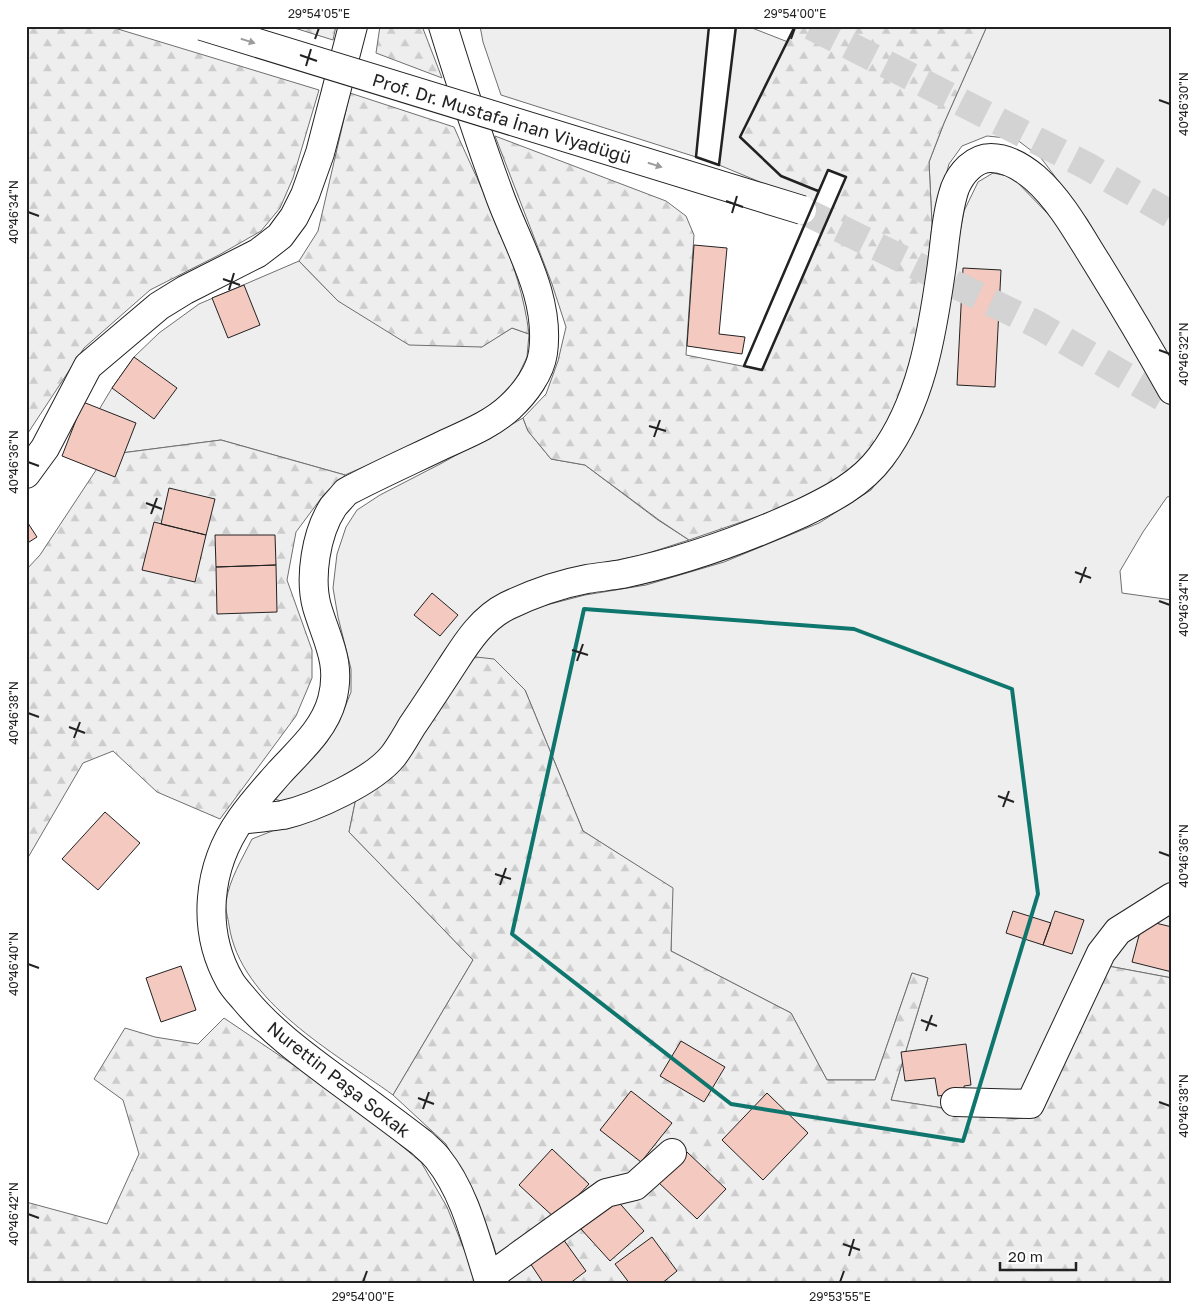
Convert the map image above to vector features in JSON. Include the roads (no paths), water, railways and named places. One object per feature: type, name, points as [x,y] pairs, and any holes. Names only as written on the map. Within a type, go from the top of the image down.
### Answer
[{"type":"main road","name":"Prof. Dr. Mustafa İnan Viyadüğü","points":[[202,26],[802,210]]},
{"type":"main road","points":[[28,470],[45,448],[88,366],[159,306],[185,290],[258,253],[280,236],[306,195],[320,153],[353,26]]},
{"type":"main road","name":"Nurettin Paşa Sokak","points":[[443,26],[498,193],[535,280],[544,334],[543,353],[538,371],[510,407],[482,426],[346,492],[332,508],[324,526],[317,551],[314,572],[314,592],[336,668],[332,701],[310,740],[277,774],[241,820],[226,843],[213,884],[211,909],[212,931],[219,956],[231,982],[259,1016],[296,1049],[438,1157],[465,1207],[489,1281]]},
{"type":"main road","points":[[241,820],[287,814],[362,782],[376,774],[392,757],[468,642],[484,622],[504,607],[542,592],[583,580],[622,574],[698,554],[763,531],[827,500],[861,479],[881,457],[898,429],[914,394],[933,322],[948,215],[955,189],[962,173],[975,162],[988,158],[1018,165],[1049,192],[1070,219],[1143,338],[1172,390]]},
{"type":"main road","points":[[955,1102],[1030,1104],[1101,953],[1118,931],[1172,897]]},
{"type":"main road","points":[[489,1281],[606,1193],[635,1186],[672,1153]]},
{"type":"tunnel","points":[[811,26],[1087,166],[1172,215]]},
{"type":"tunnel","points":[[802,210],[1038,325],[1172,403]]}]
